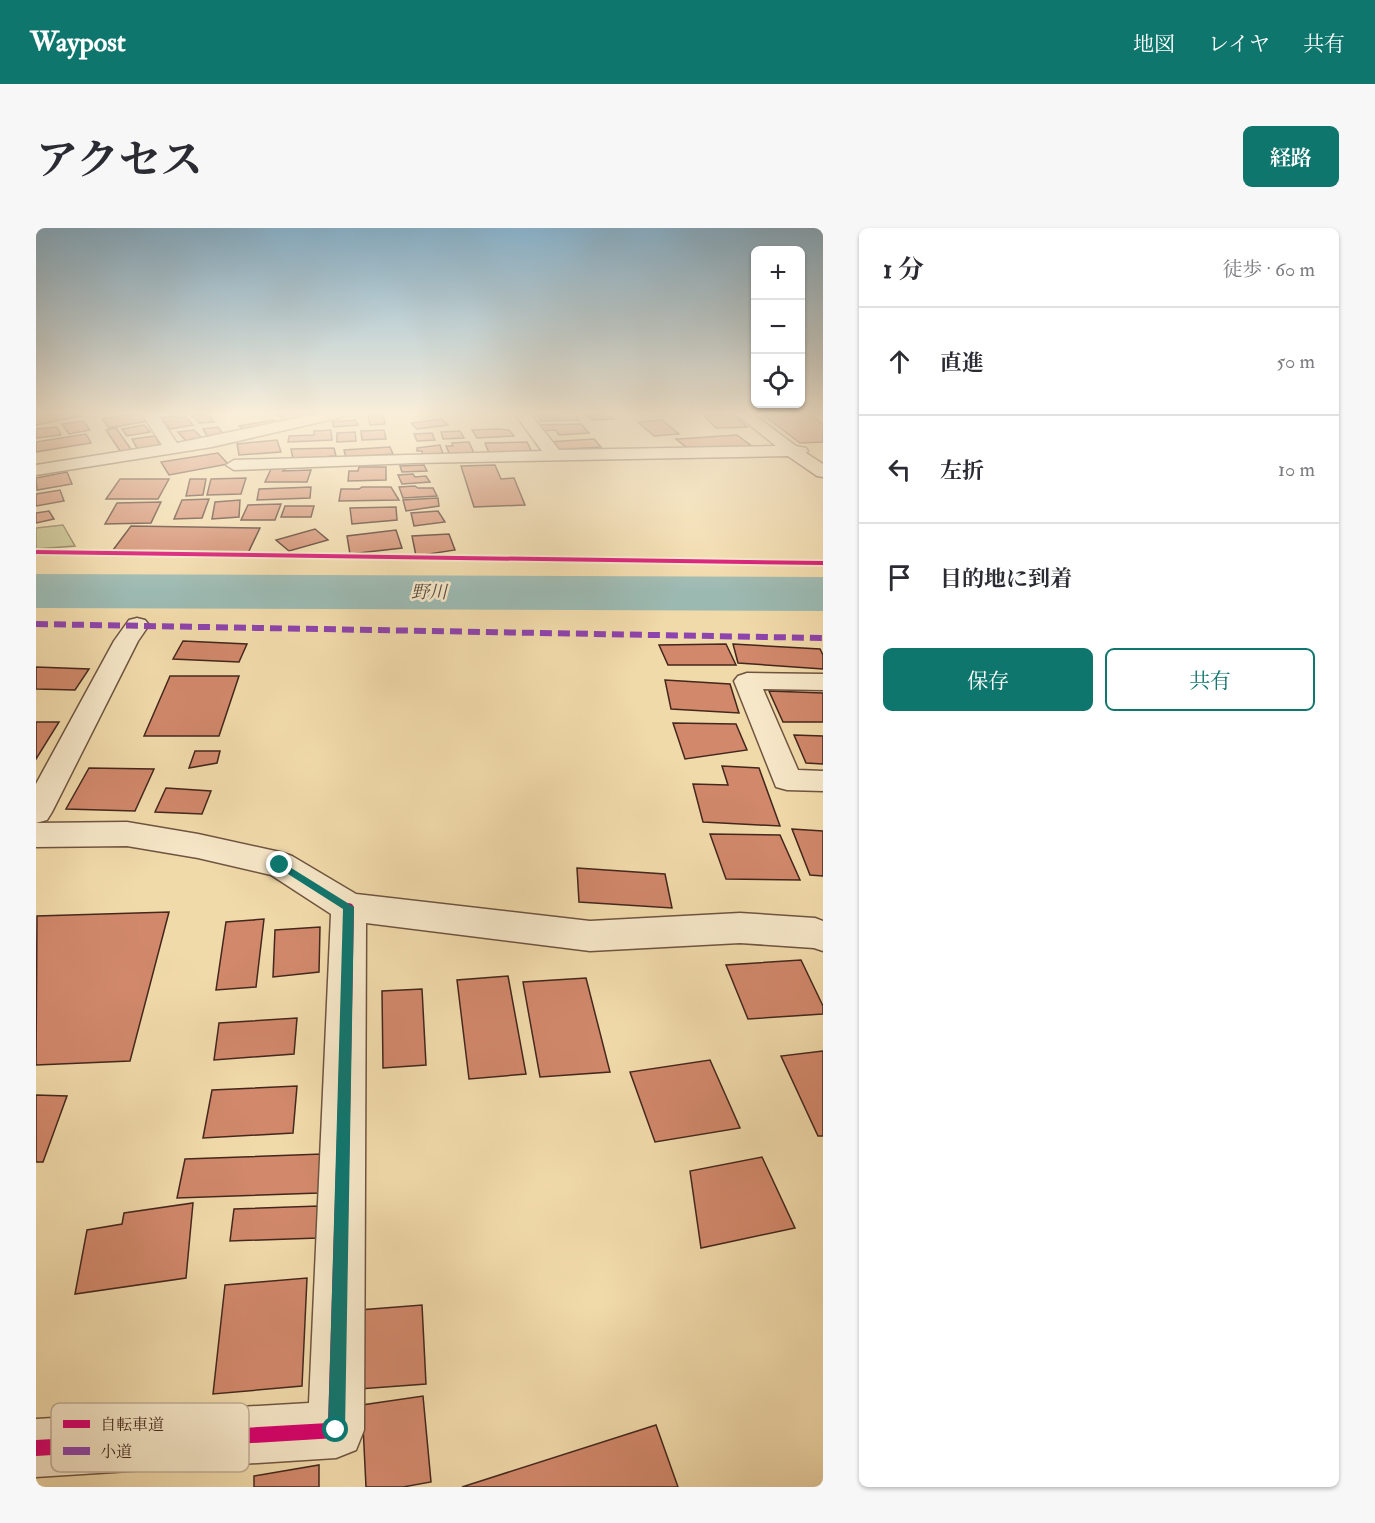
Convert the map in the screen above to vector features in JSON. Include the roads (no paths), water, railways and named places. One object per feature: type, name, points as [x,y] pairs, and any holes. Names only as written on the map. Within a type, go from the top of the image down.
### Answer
[{"type":"street","points":[[36,812],[136,625]]},
{"type":"street","points":[[823,682],[747,681],[788,780],[823,781]]},
{"type":"street","points":[[36,835],[126,834],[198,846],[280,865],[349,907],[590,936],[740,928],[815,933],[823,936]]},
{"type":"street","points":[[249,1435],[336,1430],[349,907]]},
{"type":"street","points":[[36,1448],[51,1447]]},
{"type":"waterway","name":"野川","points":[[36,591],[823,594]]}]
